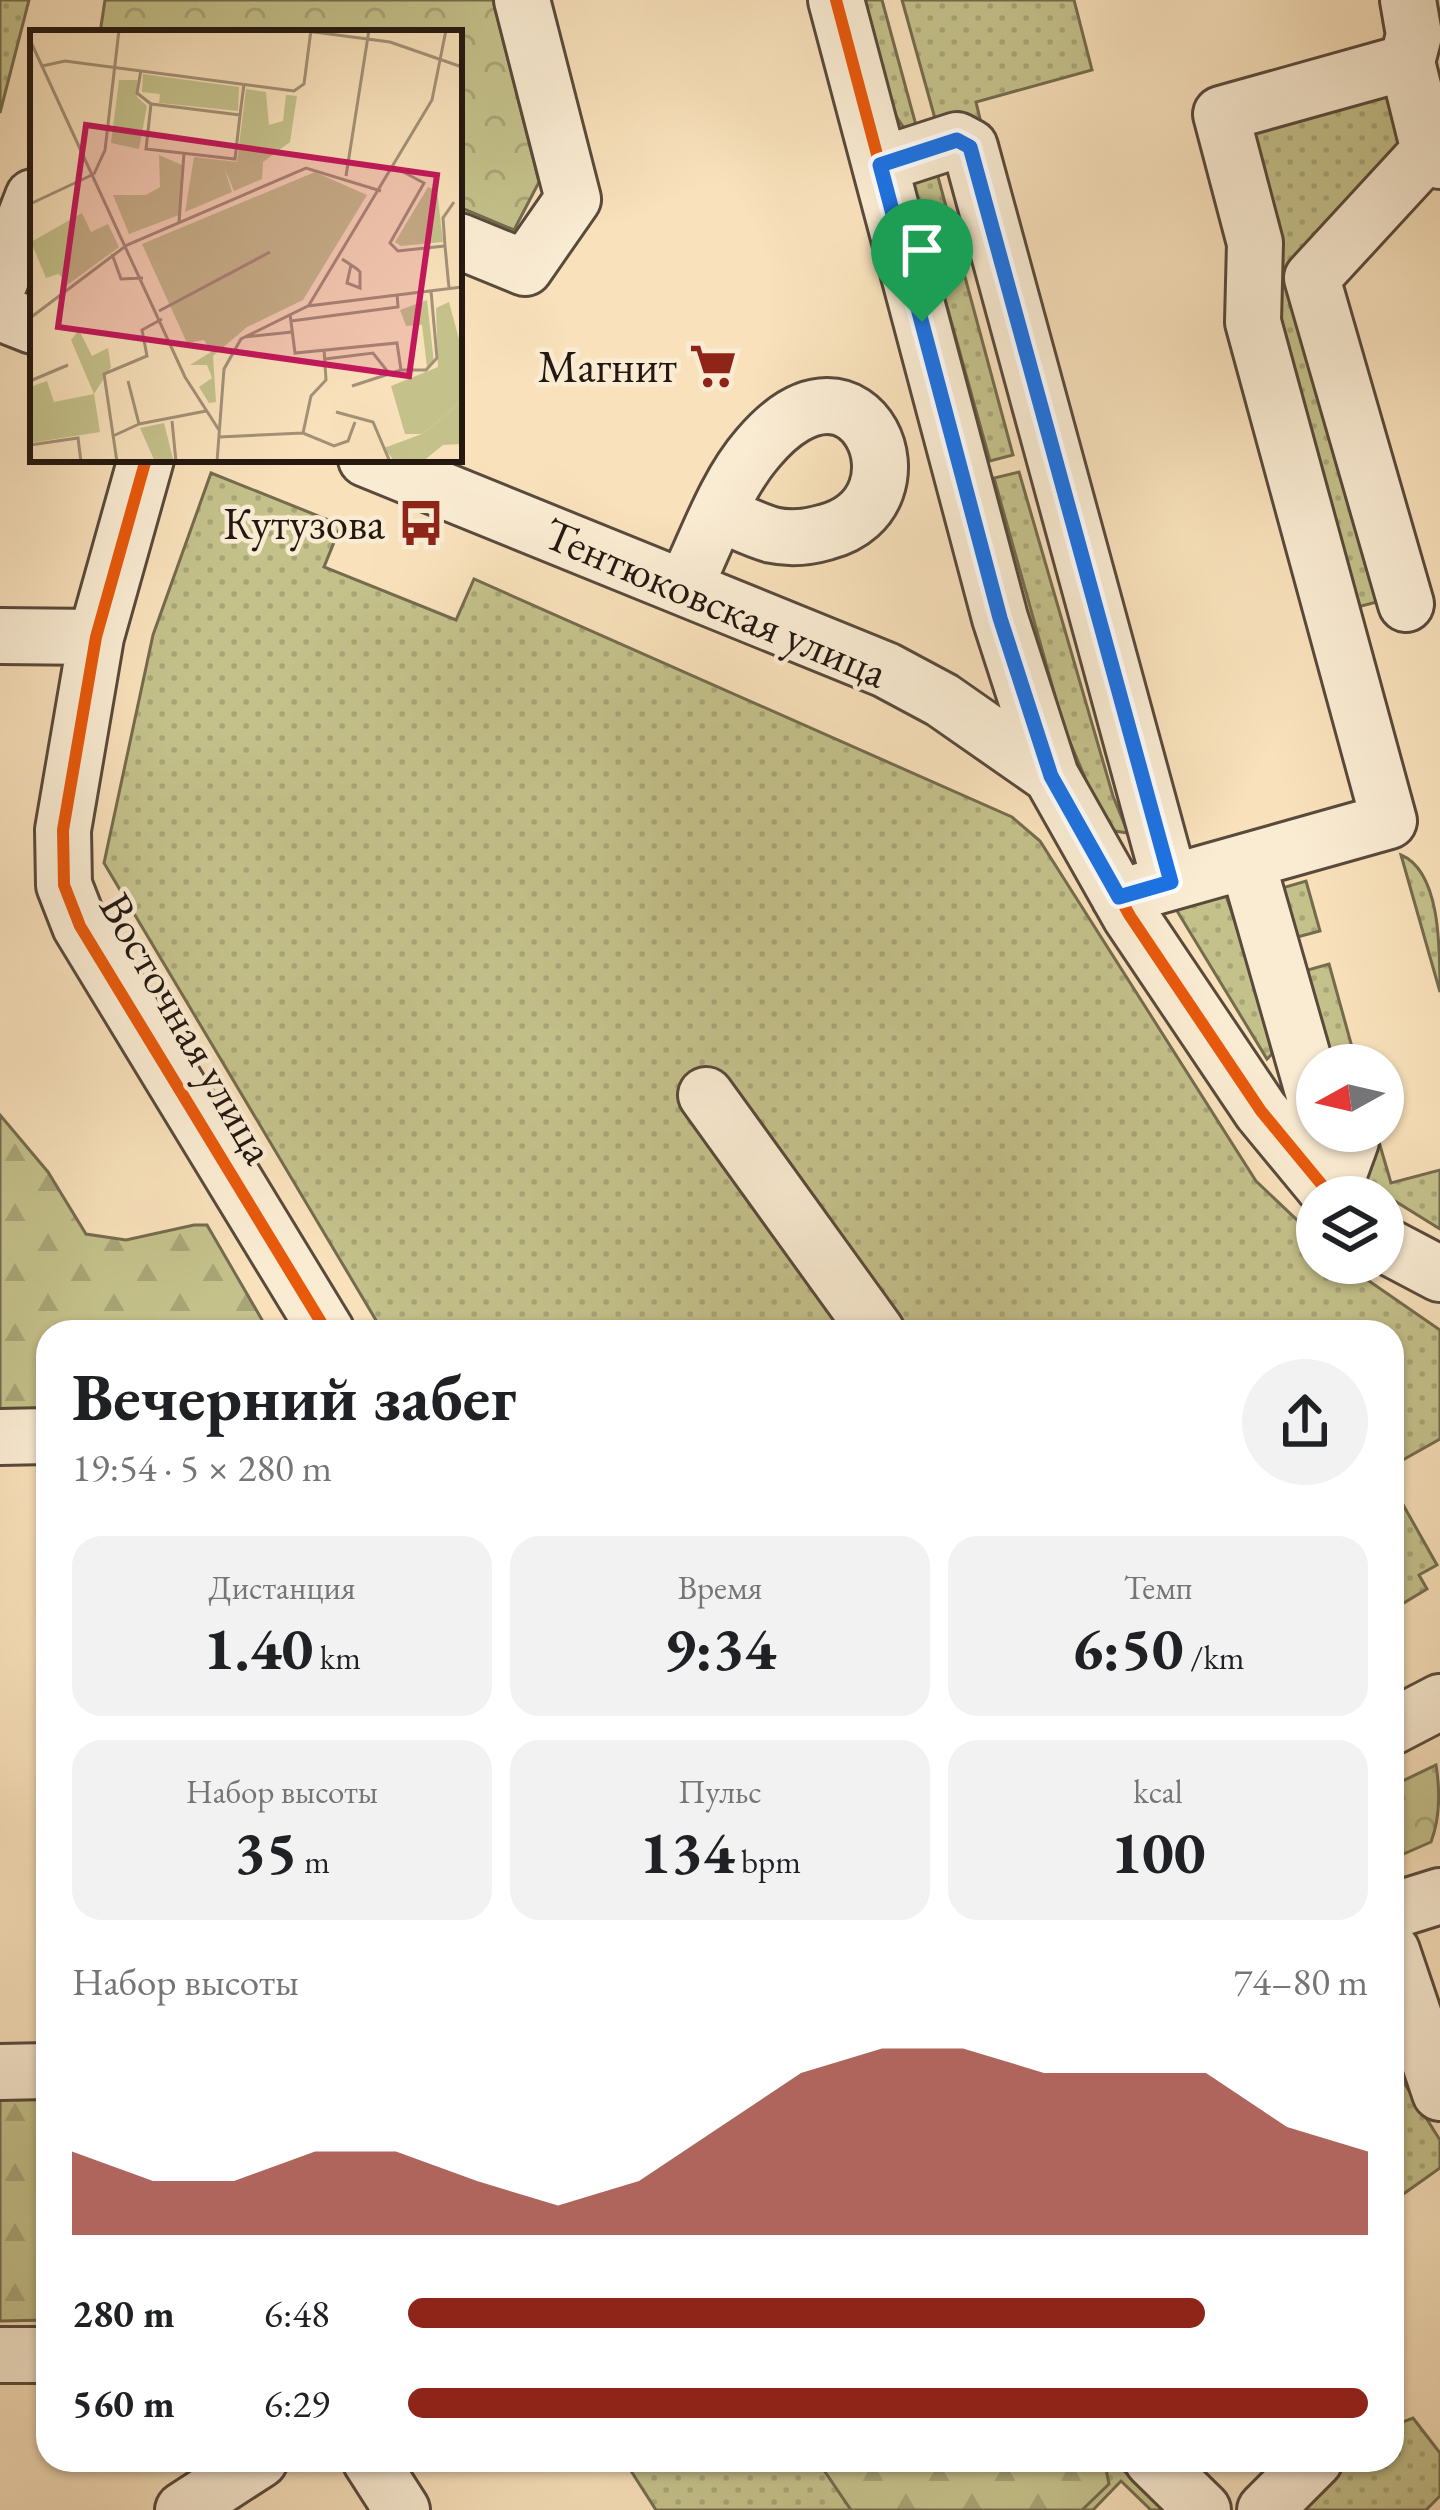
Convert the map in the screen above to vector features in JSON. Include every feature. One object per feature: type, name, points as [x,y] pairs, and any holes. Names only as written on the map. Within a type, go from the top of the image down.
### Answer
[{"type":"street","points":[[462,243],[525,268],[573,199],[522,0]]},
{"type":"street","points":[[836,0],[1000,618],[1051,776],[1119,897],[1261,1111],[1314,1176]]},
{"type":"street","points":[[1336,626],[1423,600],[1312,278],[1435,156],[1407,62],[1414,35],[1408,0]]},
{"type":"street","points":[[1119,897],[1389,821],[1253,322],[1255,243],[1221,114],[1407,62]]},
{"type":"street","points":[[880,165],[957,140],[970,147],[1171,882]]},
{"type":"street","points":[[0,282],[30,205]]},
{"type":"street","points":[[0,313],[30,325]]},
{"type":"street","name":"Восточная улица","points":[[145,462],[96,638],[63,830],[64,885],[80,926],[320,1320]]},
{"type":"street","name":"Тентюковская улица","points":[[374,462],[886,670],[942,700],[1051,776]]},
{"type":"street","points":[[685,586],[720,514]]},
{"type":"street","points":[[0,636],[96,638]]},
{"type":"street","points":[[1247,861],[1299,1044]]},
{"type":"street","points":[[706,1095],[868,1320]]},
{"type":"street","points":[[1404,1255],[1440,1274]]},
{"type":"street","points":[[0,1437],[36,1436]]},
{"type":"street","points":[[1404,1721],[1440,1702]]},
{"type":"street","points":[[1404,1907],[1440,1896]]},
{"type":"street","points":[[1404,1987],[1440,2093]]},
{"type":"street","points":[[0,2072],[36,2071]]},
{"type":"street","points":[[0,2355],[36,2355]]},
{"type":"street","points":[[183,2510],[242,2472]]},
{"type":"street","points":[[378,2472],[402,2510]]},
{"type":"street","points":[[1164,2472],[1203,2510]]},
{"type":"street","points":[[1265,2510],[1303,2472]]},
{"type":"green space","points":[[0,0],[29,0],[0,113]]},
{"type":"green space","points":[[105,0],[493,0],[539,182],[514,230],[462,208],[462,30],[100,30]]},
{"type":"green space","points":[[861,0],[882,0],[920,140],[897,118],[888,99]]},
{"type":"green space","points":[[902,0],[1074,0],[1092,70],[976,102],[982,127],[939,133]]},
{"type":"green space","points":[[1400,79],[1417,149],[1303,276],[1396,597],[1354,608],[1274,323],[1253,134],[1258,124]]},
{"type":"green space","points":[[934,162],[1013,455],[990,461],[908,166]]},
{"type":"green space","points":[[1019,472],[1113,796],[1128,833],[1115,831],[1102,818],[1064,728],[994,478]]},
{"type":"green space","points":[[211,473],[341,525],[324,567],[456,620],[474,579],[1012,817],[1040,841],[1256,1181],[1296,1219],[1296,1284],[1373,1284],[1440,1330],[1440,1439],[1404,1459],[1404,1320],[376,1320],[104,863],[153,635]]},
{"type":"green space","points":[[1401,855],[1424,877],[1430,893],[1438,933],[1440,992]]},
{"type":"green space","points":[[1306,881],[1320,931],[1286,940],[1282,888]]},
{"type":"green space","points":[[1223,887],[1257,986],[1272,1054],[1267,1059],[1171,901]]},
{"type":"green space","points":[[1329,964],[1351,1044],[1317,1044],[1297,973]]},
{"type":"green space","points":[[0,1115],[48,1172],[86,1234],[126,1240],[207,1225],[262,1320],[36,1320],[36,1421],[0,1422]]},
{"type":"green space","points":[[1364,1152],[1382,1152],[1389,1176],[1362,1175]]},
{"type":"green space","points":[[1440,1170],[1440,1229],[1404,1207],[1404,1180]]},
{"type":"green space","points":[[1404,1506],[1437,1565],[1419,1575],[1427,1589],[1404,1603]]},
{"type":"green space","points":[[1436,1765],[1438,1804],[1431,1842],[1404,1854],[1404,1780]]},
{"type":"green space","points":[[1404,2083],[1440,2140],[1440,2168],[1404,2194]]},
{"type":"green space","points":[[36,2098],[36,2320],[0,2321],[0,2100]]},
{"type":"green space","points":[[1413,2418],[1440,2453],[1440,2496],[1426,2510],[1276,2510],[1313,2472],[1404,2472],[1404,2421]]},
{"type":"green space","points":[[632,2472],[1125,2472],[1163,2510],[1151,2510],[1121,2481],[1093,2510],[656,2510]]},
{"type":"green space","points":[[825,2472],[1107,2472],[1109,2484],[1082,2510],[851,2510]]},
{"type":"cycle path","points":[[836,0],[1000,618],[1051,776],[1130,916],[1261,1111],[1315,1176]]},
{"type":"cycle path","points":[[145,462],[96,637],[63,830],[64,885],[80,926],[320,1320]]},
{"type":"place","name":"Магнит","points":[[713,366]]},
{"type":"place","name":"Кутузова","points":[[421,523]]},
{"type":"route","points":[[957,140],[970,147],[1171,882],[1119,897],[1051,776],[1000,618],[922,322],[880,165],[957,140]]}]
